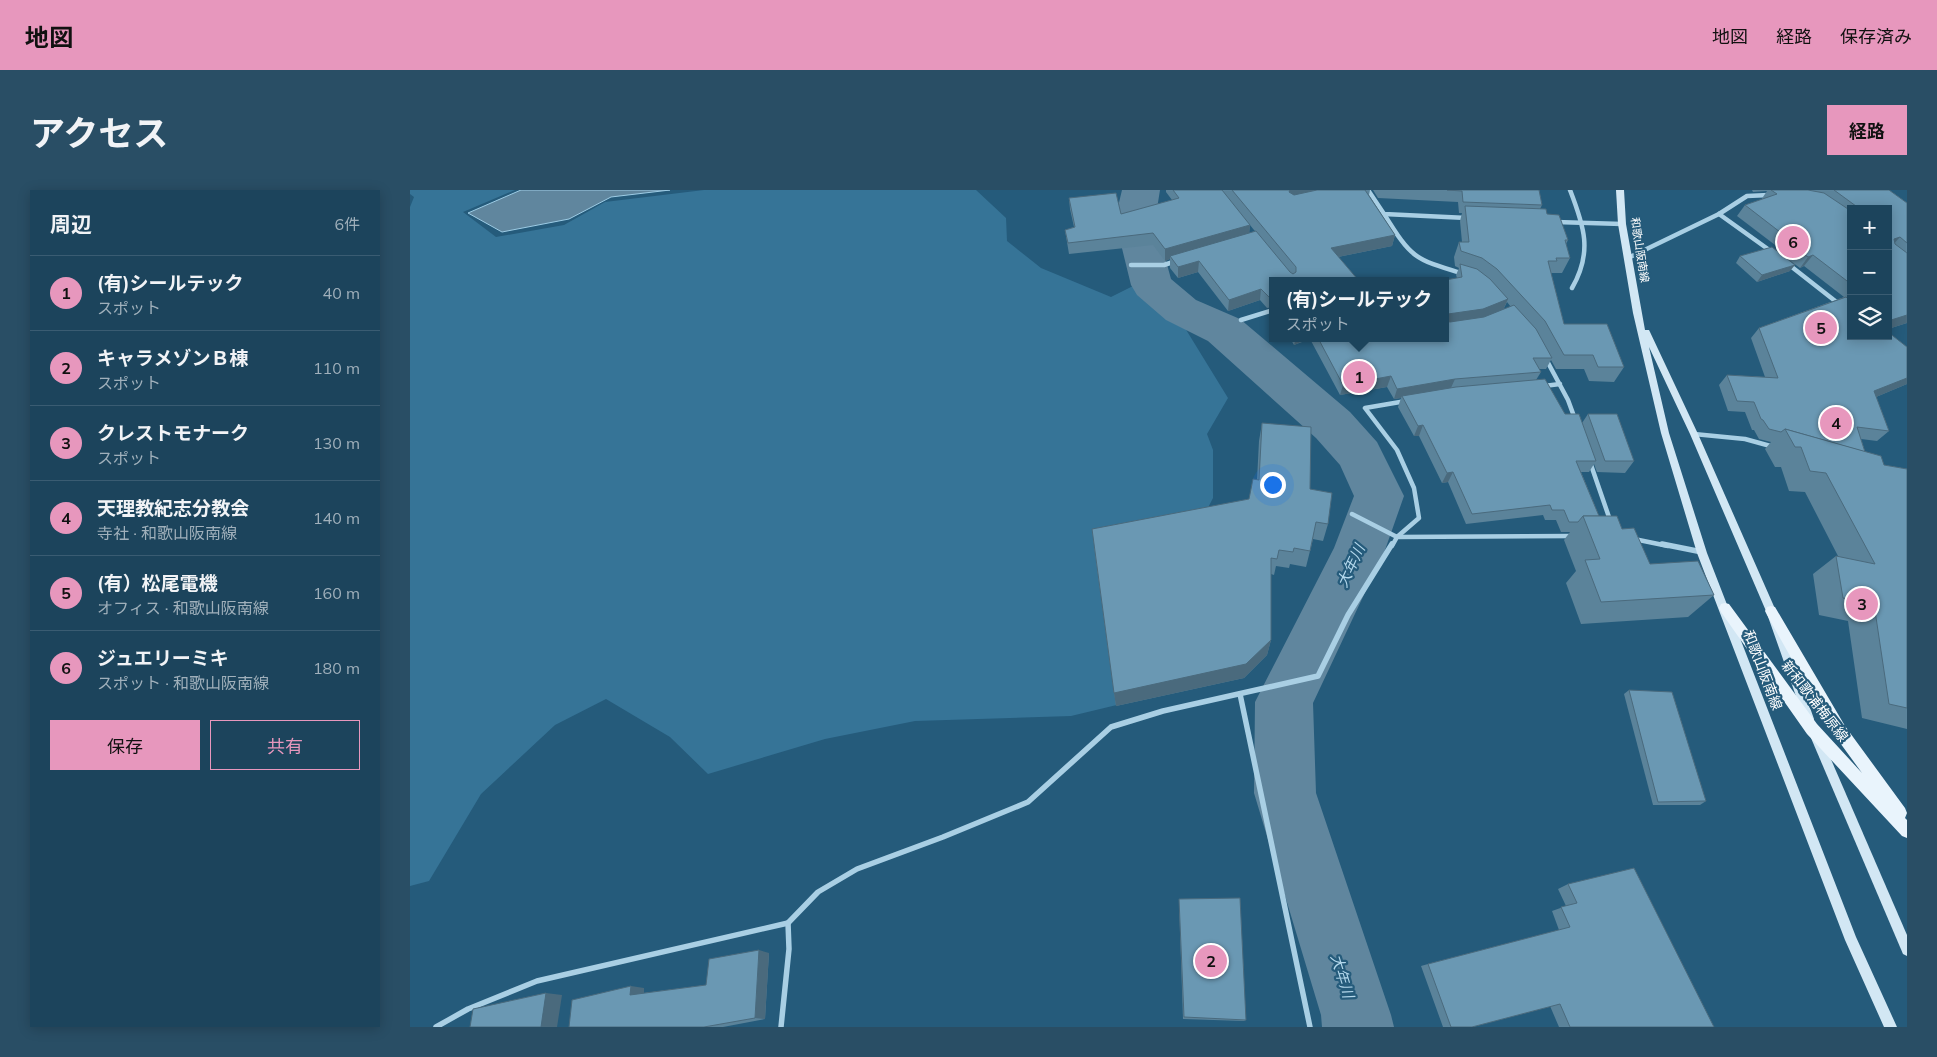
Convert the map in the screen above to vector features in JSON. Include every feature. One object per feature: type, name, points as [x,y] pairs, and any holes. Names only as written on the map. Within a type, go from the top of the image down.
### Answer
[{"type":"main road","name":"和歌山阪南線","points":[[1620,190],[1622,224],[1637,313],[1665,433],[1702,552],[1725,608],[1850,940],[1891,1027]]},
{"type":"main road","name":"和歌山阪南線","points":[[1637,313],[1694,434],[1771,611],[1812,729],[1907,950]]},
{"type":"main road","name":"新和歌浦梅原線","points":[[1725,608],[1812,729],[1907,831]]},
{"type":"main road","name":"新和歌浦梅原線","points":[[1771,611],[1840,732],[1907,823]]},
{"type":"street","points":[[1368,190],[1415,257],[1430,264],[1466,274]]},
{"type":"street","points":[[1570,190],[1584,223],[1587,253],[1577,282],[1572,288]]},
{"type":"street","points":[[1628,258],[1719,214],[1747,196],[1774,194]]},
{"type":"street","points":[[1384,214],[1474,218]]},
{"type":"street","points":[[1719,214],[1775,254]]},
{"type":"street","points":[[1554,222],[1622,224]]},
{"type":"street","points":[[1131,265],[1164,264],[1182,259]]},
{"type":"street","points":[[1783,260],[1843,308]]},
{"type":"street","points":[[1242,320],[1269,311]]},
{"type":"street","points":[[1543,353],[1568,400],[1578,427]]},
{"type":"street","points":[[1542,386],[1560,384]]},
{"type":"street","points":[[436,1027],[468,1009],[538,981],[788,923],[818,892],[857,868],[943,837],[1028,802],[1111,727],[1163,711],[1318,676],[1348,615],[1397,537],[1419,518],[1414,488],[1397,450],[1365,408],[1413,400]]},
{"type":"street","points":[[1694,434],[1745,439],[1779,449]]},
{"type":"street","points":[[1587,454],[1612,526]]},
{"type":"street","points":[[1352,514],[1397,537],[1576,536]]},
{"type":"street","points":[[1624,537],[1702,552]]},
{"type":"street","points":[[1240,694],[1310,1027]]},
{"type":"street","points":[[781,1027],[789,948],[788,923]]},
{"type":"shaded area","points":[[410,190],[515,190],[463,212],[496,237],[564,225],[605,202],[704,190],[976,190],[1006,218],[1007,241],[1041,268],[1111,297],[1133,286],[1185,328],[1228,398],[1207,434],[1213,450],[1213,498],[1196,531],[1125,703],[1071,716],[915,721],[825,739],[708,774],[670,737],[606,699],[555,725],[481,794],[429,881],[410,886],[410,207],[414,197],[410,194]]},
{"type":"shaded area","points":[[521,190],[670,190],[611,197],[569,219],[502,232],[468,213]]},
{"type":"building","points":[[1173,190],[1222,190],[1250,225],[1165,249],[1153,233],[1068,243],[1065,230],[1075,227],[1069,198],[1116,193],[1121,214],[1179,198]]},
{"type":"building","points":[[1232,190],[1290,190],[1289,192],[1294,195],[1317,190],[1365,190],[1395,235],[1331,248],[1356,277],[1269,277],[1269,297],[1261,289],[1229,300],[1199,261],[1178,267],[1170,256],[1256,231],[1290,272],[1293,274],[1296,272],[1296,267]]},
{"type":"building","points":[[1447,190],[1539,190],[1542,205],[1463,202],[1462,191]]},
{"type":"building","points":[[1771,190],[1808,190],[1824,193],[1847,208],[1847,281],[1813,255],[1808,257],[1785,240],[1789,239],[1745,205],[1777,194]]},
{"type":"building","points":[[1834,190],[1889,190],[1907,203],[1907,243],[1900,237],[1894,239],[1895,244],[1907,253],[1907,315],[1892,320],[1892,205],[1855,205]]},
{"type":"building","points":[[1465,206],[1546,209],[1547,214],[1559,215],[1568,240],[1565,240],[1570,258],[1556,258],[1557,261],[1548,261],[1564,324],[1607,324],[1624,367],[1598,367],[1593,355],[1564,355],[1545,321],[1497,269],[1482,258],[1461,251],[1459,242],[1469,242]]},
{"type":"building","points":[[1772,247],[1795,265],[1762,275],[1740,256]]},
{"type":"building","points":[[1460,264],[1477,269],[1490,279],[1508,299],[1483,309],[1449,314],[1449,279],[1462,277]]},
{"type":"building","points":[[1846,297],[1847,340],[1892,340],[1892,335],[1907,347],[1907,378],[1874,391],[1889,431],[1857,427],[1865,452],[1785,429],[1781,432],[1769,429],[1761,419],[1754,402],[1737,401],[1727,375],[1778,378],[1759,328]]},
{"type":"building","points":[[1514,305],[1536,329],[1552,358],[1533,358],[1541,372],[1455,379],[1397,389],[1391,376],[1343,385],[1320,342],[1449,342],[1449,322],[1484,317]]},
{"type":"building","points":[[1545,379],[1565,414],[1579,414],[1596,461],[1576,461],[1599,516],[1583,516],[1578,522],[1569,522],[1564,510],[1552,510],[1550,505],[1472,514],[1453,472],[1447,473],[1423,425],[1418,426],[1402,396],[1456,387]]},
{"type":"building","points":[[1588,414],[1617,414],[1634,461],[1605,461]]},
{"type":"building","points":[[1262,423],[1311,427],[1310,489],[1332,493],[1328,524],[1316,522],[1310,551],[1294,548],[1293,552],[1279,550],[1277,559],[1271,558],[1271,640],[1246,664],[1114,693],[1092,529],[1249,499],[1253,479],[1259,480]]},
{"type":"building","points":[[1785,429],[1881,456],[1884,465],[1907,469],[1907,708],[1889,704],[1874,604],[1843,598],[1836,556],[1875,564],[1826,473],[1810,471],[1801,447],[1795,447]]},
{"type":"building","points":[[1583,516],[1617,516],[1622,529],[1634,528],[1650,564],[1698,561],[1714,595],[1601,602],[1585,560],[1600,559]]},
{"type":"building","points":[[1629,690],[1672,692],[1706,801],[1658,802]]},
{"type":"building","points":[[1634,868],[1714,1027],[1570,1027],[1560,1004],[1472,1027],[1451,1027],[1428,964],[1570,927],[1561,907],[1577,903],[1568,884]]},
{"type":"building","points":[[1240,898],[1246,1020],[1184,1017],[1179,899]]},
{"type":"building","points":[[759,950],[755,1018],[704,1027],[569,1027],[572,1000],[631,986],[630,995],[706,985],[709,959]]},
{"type":"building","points":[[546,993],[541,1027],[470,1027],[473,1009]]},
{"type":"waterway","name":"大年川","points":[[1141,190],[1136,215],[1137,228],[1152,285],[1181,310],[1224,330],[1333,425],[1360,455],[1379,496],[1359,550],[1284,702],[1285,793],[1356,1015],[1358,1027]]},
{"type":"place","name":"ジュエリーミキ","points":[[1793,242]]},
{"type":"place","name":"(有）松尾電機","points":[[1821,328]]},
{"type":"place","name":"(有)シールテック","points":[[1359,377]]},
{"type":"place","name":"天理教紀志分教会","points":[[1836,423]]},
{"type":"place","name":"クレストモナーク","points":[[1862,604]]},
{"type":"place","name":"キャラメゾンＢ棟","points":[[1211,961]]}]
